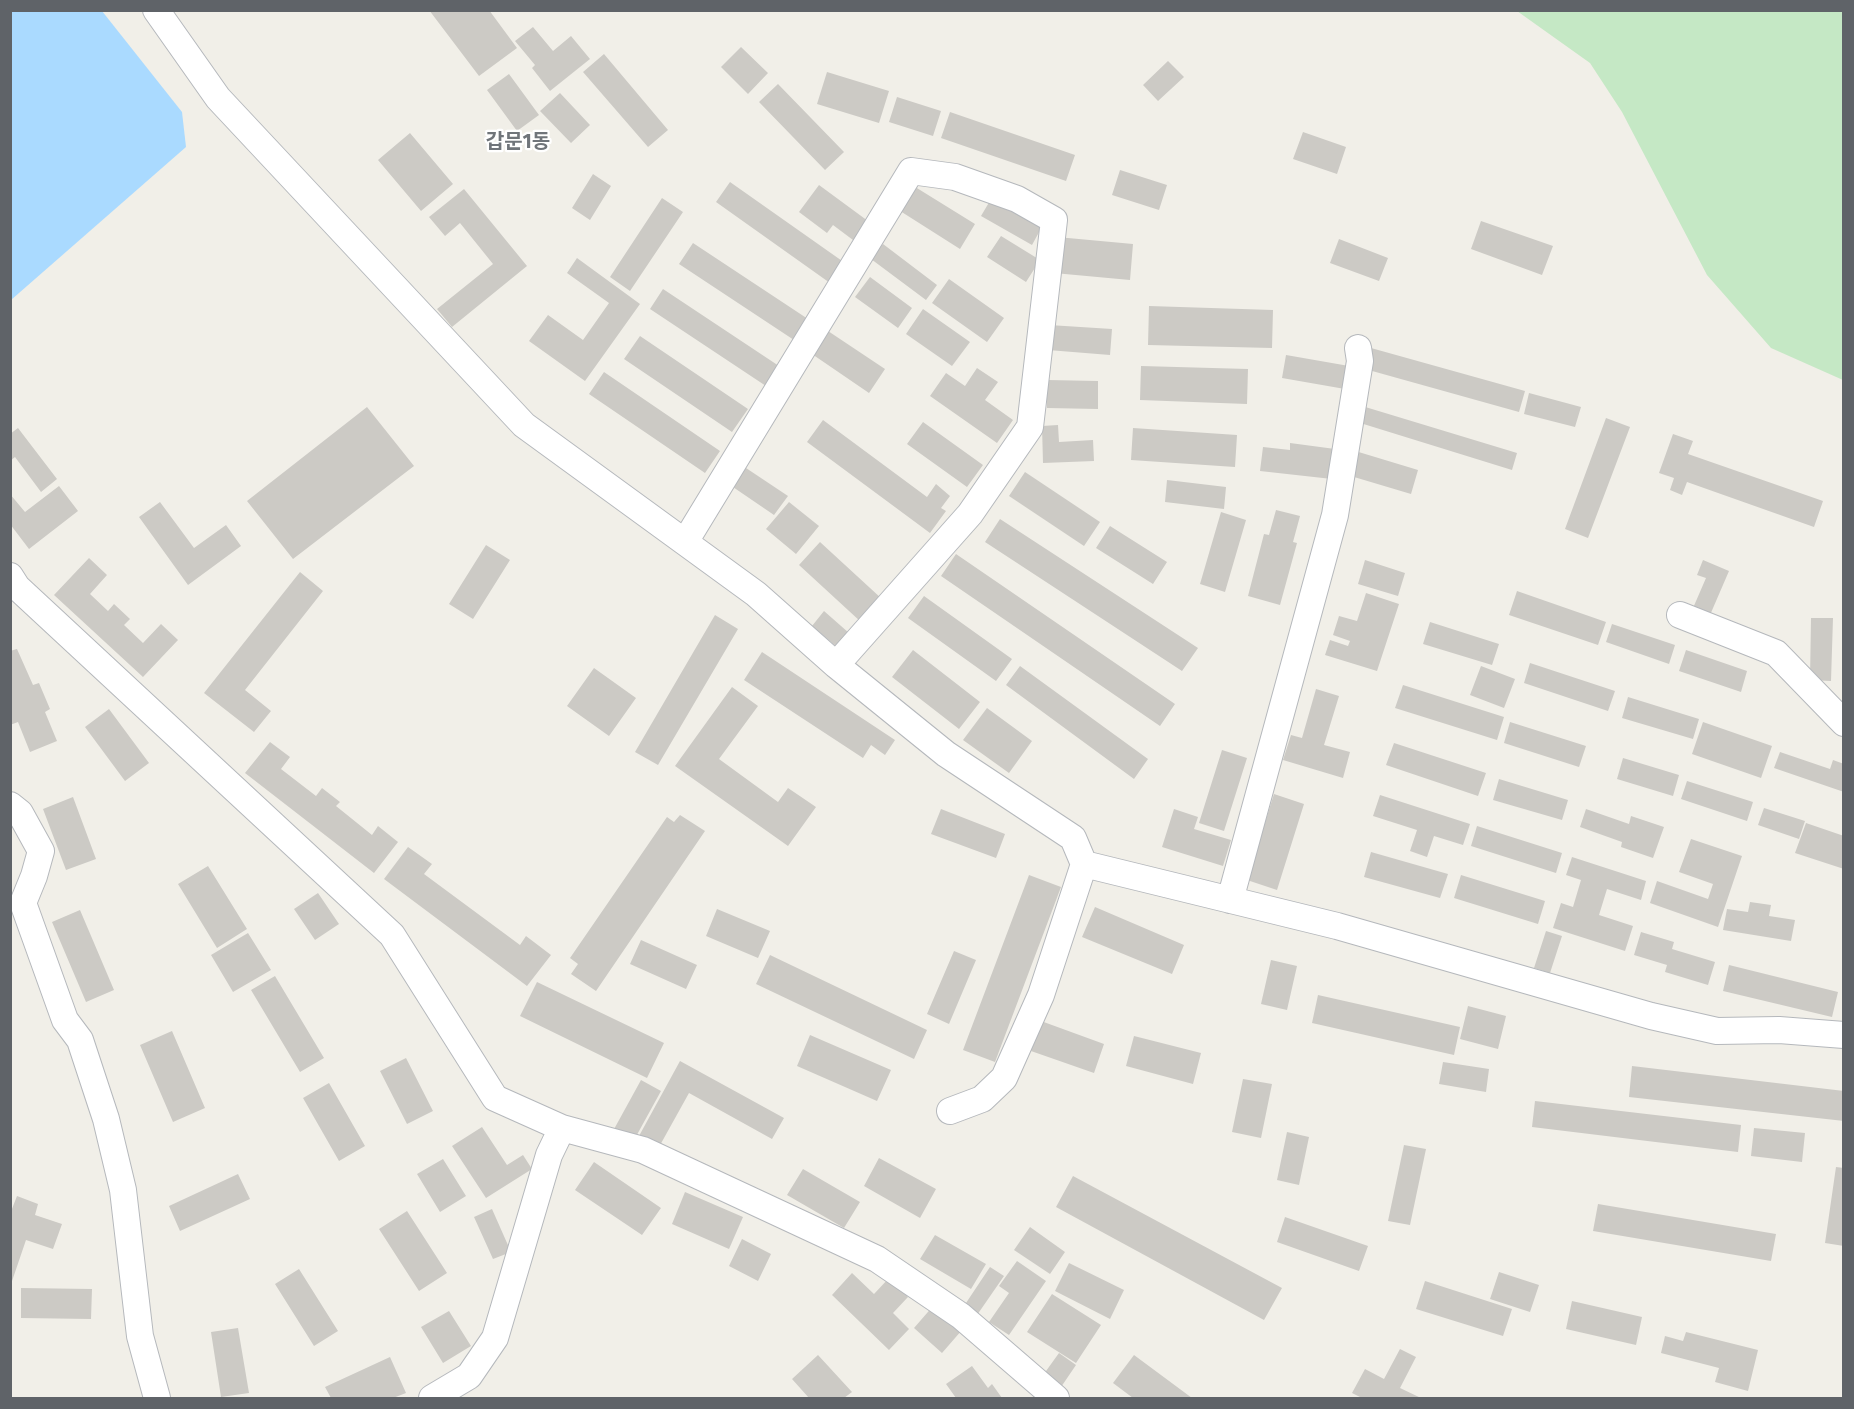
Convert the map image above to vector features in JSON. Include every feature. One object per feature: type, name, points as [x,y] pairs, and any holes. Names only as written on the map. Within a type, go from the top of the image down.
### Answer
[{"type":"street","points":[[156,10],[218,98],[524,425],[756,594],[836,665],[946,754],[1073,838],[1084,864],[1041,995],[1004,1078],[982,1099],[950,1111]]},
{"type":"street","points":[[684,542],[911,171],[955,177],[1017,199],[1054,220],[1030,427],[969,514],[836,665]]},
{"type":"street","points":[[1230,900],[1335,515],[1360,361],[1358,348]]},
{"type":"street","points":[[13,587],[392,935],[495,1098],[562,1128],[643,1150],[877,1259],[961,1316],[1056,1398]]},
{"type":"street","points":[[1680,615],[1776,653],[1844,723]]},
{"type":"street","points":[[10,805],[20,813],[41,850],[23,903],[65,1020],[80,1040],[106,1119],[123,1190],[140,1336],[157,1398]]},
{"type":"street","points":[[1084,864],[1337,926],[1652,1016],[1717,1031],[1779,1030],[1844,1035]]},
{"type":"street","points":[[432,1398],[469,1376],[495,1338],[549,1155],[562,1128]]},
{"type":"green space","points":[[1517,11],[1843,11],[1843,380],[1771,348],[1707,275],[1622,112],[1590,63]]},
{"type":"water","points":[[11,10],[102,11],[182,112],[186,147],[11,300]]},
{"type":"building","points":[[429,10],[489,10],[517,48],[479,76]]},
{"type":"building","points":[[533,27],[553,51],[571,36],[590,59],[550,91],[532,68],[535,65],[515,41]]},
{"type":"building","points":[[741,47],[768,73],[748,94],[721,67]]},
{"type":"building","points":[[604,54],[668,130],[648,147],[583,72]]},
{"type":"building","points":[[1168,61],[1184,77],[1158,101],[1143,85]]},
{"type":"building","points":[[827,72],[889,91],[879,123],[817,104]]},
{"type":"building","points":[[509,74],[539,115],[517,131],[487,90]]},
{"type":"building","points":[[778,84],[844,152],[825,170],[759,102]]},
{"type":"building","points":[[560,93],[590,125],[571,143],[540,111]]},
{"type":"building","points":[[897,97],[941,111],[933,136],[889,122]]},
{"type":"building","points":[[950,112],[1075,155],[1066,181],[941,138]]},
{"type":"building","points":[[1303,132],[1346,147],[1337,174],[1293,159]]},
{"type":"building","points":[[410,133],[453,184],[421,211],[378,160]]},
{"type":"building","points":[[1120,170],[1167,185],[1159,210],[1112,195]]},
{"type":"building","points":[[593,174],[611,186],[590,220],[572,208]]},
{"type":"building","points":[[730,182],[845,263],[830,283],[716,202]]},
{"type":"building","points":[[819,185],[872,224],[857,243],[833,225],[827,233],[799,212]]},
{"type":"building","points":[[912,185],[975,224],[960,249],[897,209]]},
{"type":"building","points":[[464,189],[527,266],[452,327],[437,309],[493,264],[460,223],[445,236],[429,217]]},
{"type":"building","points":[[994,194],[1044,223],[1032,245],[981,216]]},
{"type":"building","points":[[662,198],[683,212],[630,291],[610,277]]},
{"type":"building","points":[[1481,221],[1553,246],[1542,275],[1471,249]]},
{"type":"building","points":[[1001,236],[1040,260],[1026,282],[987,257]]},
{"type":"building","points":[[1057,237],[1133,244],[1130,280],[1054,273]]},
{"type":"building","points":[[1339,239],[1388,258],[1379,281],[1330,263]]},
{"type":"building","points":[[693,243],[811,321],[797,342],[679,264]]},
{"type":"building","points":[[883,244],[937,285],[926,300],[871,259]]},
{"type":"building","points":[[577,258],[640,304],[585,381],[529,341],[548,315],[583,340],[609,303],[567,273]]},
{"type":"building","points":[[870,277],[912,308],[898,328],[855,297]]},
{"type":"building","points":[[949,279],[1004,318],[987,342],[932,303]]},
{"type":"building","points":[[663,289],[782,368],[769,388],[650,309]]},
{"type":"building","points":[[1149,306],[1273,310],[1272,348],[1148,345]]},
{"type":"building","points":[[923,309],[970,342],[952,366],[906,334]]},
{"type":"building","points":[[1049,325],[1112,329],[1110,355],[1048,350]]},
{"type":"building","points":[[825,329],[885,369],[869,393],[809,352]]},
{"type":"building","points":[[640,336],[748,409],[732,432],[624,359]]},
{"type":"building","points":[[1371,348],[1525,391],[1519,412],[1365,369]]},
{"type":"building","points":[[1286,355],[1349,366],[1345,389],[1282,378]]},
{"type":"building","points":[[1141,366],[1248,369],[1247,404],[1140,400]]},
{"type":"building","points":[[977,368],[998,382],[985,400],[1013,420],[997,443],[930,396],[946,373],[965,386]]},
{"type":"building","points":[[604,372],[720,451],[705,473],[589,394]]},
{"type":"building","points":[[1047,380],[1098,381],[1098,409],[1047,408]]},
{"type":"building","points":[[1529,393],[1581,407],[1575,427],[1524,414]]},
{"type":"building","points":[[1362,406],[1517,453],[1512,470],[1357,422]]},
{"type":"building","points":[[367,407],[414,466],[293,559],[247,501]]},
{"type":"building","points":[[1606,418],[1630,427],[1588,538],[1565,529]]},
{"type":"building","points":[[823,420],[927,497],[936,484],[950,496],[941,508],[946,511],[930,533],[807,442]]},
{"type":"building","points":[[923,422],[983,465],[967,487],[907,444]]},
{"type":"building","points":[[1058,425],[1059,442],[1093,440],[1094,461],[1043,463],[1042,426]]},
{"type":"building","points":[[18,428],[57,479],[41,492],[15,457],[10,461],[10,434]]},
{"type":"building","points":[[1133,428],[1237,435],[1235,467],[1131,460]]},
{"type":"building","points":[[1673,434],[1693,441],[1688,454],[1823,501],[1814,527],[1687,482],[1682,495],[1670,490],[1674,478],[1659,473]]},
{"type":"building","points":[[1290,443],[1335,449],[1332,479],[1260,471],[1263,447],[1290,450]]},
{"type":"building","points":[[1352,450],[1418,470],[1411,494],[1344,474]]},
{"type":"building","points":[[743,466],[788,496],[774,515],[730,485]]},
{"type":"building","points":[[1025,472],[1100,522],[1084,546],[1009,496]]},
{"type":"building","points":[[1167,480],[1226,487],[1224,509],[1165,502]]},
{"type":"building","points":[[59,486],[78,511],[29,549],[10,524],[10,494],[25,512]]},
{"type":"building","points":[[160,502],[194,548],[226,525],[241,546],[188,585],[139,517]]},
{"type":"building","points":[[789,502],[819,526],[796,554],[766,529]]},
{"type":"building","points":[[1276,510],[1300,516],[1293,542],[1297,543],[1280,605],[1248,596],[1264,534],[1269,535]]},
{"type":"building","points":[[1221,512],[1246,520],[1225,592],[1200,584]]},
{"type":"building","points":[[1000,519],[1198,648],[1182,671],[985,542]]},
{"type":"building","points":[[1110,526],[1167,562],[1153,584],[1096,548]]},
{"type":"building","points":[[820,542],[882,599],[861,622],[799,565]]},
{"type":"building","points":[[486,545],[510,560],[473,619],[449,604]]},
{"type":"building","points":[[956,554],[1175,704],[1160,726],[941,576]]},
{"type":"building","points":[[89,558],[107,575],[90,594],[108,611],[114,604],[130,619],[124,625],[143,643],[161,624],[178,640],[143,677],[54,595]]},
{"type":"building","points":[[1365,560],[1405,573],[1398,596],[1358,584]]},
{"type":"building","points":[[1703,560],[1729,571],[1707,622],[1690,615],[1706,578],[1697,575]]},
{"type":"building","points":[[300,572],[323,591],[245,690],[271,711],[254,732],[204,693]]},
{"type":"building","points":[[1517,591],[1606,622],[1598,645],[1509,615]]},
{"type":"building","points":[[1366,593],[1399,604],[1377,671],[1325,655],[1330,640],[1348,646],[1350,641],[1333,635],[1339,616],[1357,621]]},
{"type":"building","points":[[924,596],[1012,659],[996,681],[908,618]]},
{"type":"building","points":[[824,611],[849,633],[837,647],[812,626]]},
{"type":"building","points":[[715,615],[738,629],[658,765],[635,752]]},
{"type":"building","points":[[1811,618],[1833,618],[1831,681],[1810,680]]},
{"type":"building","points":[[1430,622],[1499,644],[1492,665],[1423,644]]},
{"type":"building","points":[[1612,624],[1675,645],[1669,664],[1606,642]]},
{"type":"building","points":[[17,649],[33,685],[39,683],[50,709],[45,712],[57,741],[30,752],[18,722],[10,725],[10,651]]},
{"type":"building","points":[[913,650],[980,702],[959,729],[892,677]]},
{"type":"building","points":[[1686,650],[1747,671],[1741,692],[1679,671]]},
{"type":"building","points":[[762,652],[895,740],[885,755],[871,745],[863,758],[744,680]]},
{"type":"building","points":[[1530,663],[1615,691],[1608,711],[1524,683]]},
{"type":"building","points":[[1020,666],[1148,759],[1134,779],[1006,685]]},
{"type":"building","points":[[1481,666],[1515,679],[1504,708],[1470,695]]},
{"type":"building","points":[[594,668],[636,698],[609,736],[567,706]]},
{"type":"building","points":[[1403,685],[1504,717],[1497,740],[1395,708]]},
{"type":"building","points":[[732,687],[758,706],[719,759],[778,802],[788,788],[816,807],[788,846],[675,766]]},
{"type":"building","points":[[1316,689],[1339,696],[1324,745],[1350,752],[1343,778],[1283,760],[1291,735],[1302,738]]},
{"type":"building","points":[[1628,697],[1699,719],[1693,739],[1622,718]]},
{"type":"building","points":[[987,708],[1032,741],[1009,773],[963,740]]},
{"type":"building","points":[[109,709],[149,763],[125,781],[85,727]]},
{"type":"building","points":[[1510,722],[1586,746],[1579,767],[1504,743]]},
{"type":"building","points":[[1703,722],[1772,746],[1761,778],[1692,754]]},
{"type":"building","points":[[270,742],[290,757],[281,769],[316,796],[322,788],[340,802],[336,806],[372,835],[378,826],[398,842],[374,873],[245,773]]},
{"type":"building","points":[[1394,743],[1486,773],[1478,796],[1386,765]]},
{"type":"building","points":[[1222,750],[1247,758],[1224,831],[1199,823]]},
{"type":"building","points":[[1780,752],[1830,769],[1833,760],[1844,764],[1844,792],[1774,768]]},
{"type":"building","points":[[1623,758],[1679,775],[1673,796],[1617,779]]},
{"type":"building","points":[[1499,779],[1568,800],[1562,820],[1493,800]]},
{"type":"building","points":[[1687,781],[1753,802],[1747,821],[1681,799]]},
{"type":"building","points":[[1274,794],[1304,804],[1277,890],[1247,880]]},
{"type":"building","points":[[1380,795],[1470,824],[1463,845],[1434,836],[1427,857],[1410,851],[1417,830],[1373,816]]},
{"type":"building","points":[[73,797],[96,859],[66,870],[43,809]]},
{"type":"building","points":[[1764,808],[1805,821],[1799,839],[1758,825]]},
{"type":"building","points":[[941,809],[1005,834],[996,858],[931,834]]},
{"type":"building","points":[[1174,809],[1198,817],[1194,829],[1231,840],[1223,866],[1162,847]]},
{"type":"building","points":[[1586,809],[1629,824],[1631,816],[1664,827],[1653,858],[1621,847],[1622,842],[1580,827]]},
{"type":"building","points":[[680,815],[705,831],[596,991],[571,974],[578,964],[570,958],[667,817],[674,822]]},
{"type":"building","points":[[1806,823],[1844,836],[1844,869],[1795,853]]},
{"type":"building","points":[[1477,826],[1562,853],[1556,873],[1471,846]]},
{"type":"building","points":[[1691,839],[1742,856],[1718,927],[1650,903],[1657,881],[1708,899],[1713,884],[1679,872]]},
{"type":"building","points":[[408,847],[432,864],[424,874],[520,945],[526,936],[551,955],[527,986],[384,879]]},
{"type":"building","points":[[1371,852],[1448,874],[1440,898],[1364,877]]},
{"type":"building","points":[[1572,857],[1646,881],[1641,900],[1607,889],[1599,915],[1633,926],[1625,951],[1553,928],[1561,903],[1573,907],[1581,880],[1566,875]]},
{"type":"building","points":[[208,866],[247,929],[217,948],[178,884]]},
{"type":"building","points":[[1029,875],[1061,887],[995,1062],[963,1050]]},
{"type":"building","points":[[1461,875],[1545,901],[1538,924],[1454,898]]},
{"type":"building","points":[[318,893],[339,924],[315,940],[294,909]]},
{"type":"building","points":[[1750,902],[1771,905],[1769,916],[1795,920],[1791,941],[1723,930],[1727,909],[1748,912]]},
{"type":"building","points":[[1095,907],[1184,945],[1172,974],[1082,937]]},
{"type":"building","points":[[717,909],[770,931],[758,958],[706,936]]},
{"type":"building","points":[[80,910],[114,990],[86,1002],[52,922]]},
{"type":"building","points":[[1546,931],[1562,936],[1550,973],[1534,968]]},
{"type":"building","points":[[1641,932],[1674,942],[1672,949],[1715,962],[1708,985],[1665,972],[1667,965],[1634,955]]},
{"type":"building","points":[[248,933],[271,970],[233,992],[211,955]]},
{"type":"building","points":[[641,940],[697,965],[686,989],[630,964]]},
{"type":"building","points":[[954,951],[976,960],[949,1024],[927,1014]]},
{"type":"building","points":[[770,955],[927,1030],[914,1059],[756,984]]},
{"type":"building","points":[[1271,960],[1297,966],[1287,1010],[1261,1004]]},
{"type":"building","points":[[1729,965],[1838,992],[1832,1017],[1723,991]]},
{"type":"building","points":[[275,976],[324,1058],[300,1072],[251,990]]},
{"type":"building","points":[[537,982],[664,1043],[647,1078],[520,1016]]},
{"type":"building","points":[[1318,995],[1460,1027],[1454,1055],[1312,1023]]},
{"type":"building","points":[[1468,1006],[1506,1016],[1498,1049],[1460,1039]]},
{"type":"building","points":[[1041,1021],[1104,1044],[1094,1073],[1031,1051]]},
{"type":"building","points":[[172,1031],[205,1108],[173,1122],[140,1045]]},
{"type":"building","points":[[810,1035],[891,1070],[877,1101],[797,1066]]},
{"type":"building","points":[[1134,1036],[1201,1053],[1193,1084],[1126,1066]]},
{"type":"building","points":[[406,1058],[433,1111],[407,1124],[380,1071]]},
{"type":"building","points":[[680,1061],[784,1118],[772,1139],[689,1093],[659,1147],[639,1136]]},
{"type":"building","points":[[1443,1062],[1489,1069],[1486,1092],[1439,1084]]},
{"type":"building","points":[[1632,1066],[1844,1091],[1844,1121],[1629,1097]]},
{"type":"building","points":[[1243,1079],[1272,1084],[1261,1138],[1232,1132]]},
{"type":"building","points":[[641,1080],[661,1091],[633,1142],[613,1131]]},
{"type":"building","points":[[329,1083],[365,1146],[339,1161],[303,1098]]},
{"type":"building","points":[[1535,1101],[1741,1125],[1738,1152],[1532,1127]]},
{"type":"building","points":[[482,1127],[507,1165],[523,1155],[532,1169],[486,1198],[452,1146]]},
{"type":"building","points":[[1754,1128],[1805,1133],[1802,1162],[1751,1156]]},
{"type":"building","points":[[1287,1132],[1309,1137],[1299,1185],[1277,1180]]},
{"type":"building","points":[[1404,1145],[1426,1149],[1410,1225],[1388,1221]]},
{"type":"building","points":[[879,1158],[936,1189],[920,1218],[864,1186]]},
{"type":"building","points":[[443,1159],[466,1196],[440,1212],[417,1174]]},
{"type":"building","points":[[594,1162],[661,1208],[642,1235],[575,1190]]},
{"type":"building","points":[[1836,1167],[1844,1168],[1844,1246],[1825,1243]]},
{"type":"building","points":[[803,1169],[860,1202],[844,1228],[787,1195]]},
{"type":"building","points":[[238,1174],[250,1199],[180,1231],[169,1206]]},
{"type":"building","points":[[1073,1176],[1282,1288],[1264,1320],[1056,1207]]},
{"type":"building","points":[[685,1192],[743,1217],[729,1249],[672,1224]]},
{"type":"building","points":[[17,1196],[38,1204],[35,1215],[62,1224],[53,1249],[26,1240],[11,1284],[10,1214]]},
{"type":"building","points":[[1598,1204],[1776,1234],[1771,1261],[1593,1231]]},
{"type":"building","points":[[492,1209],[511,1252],[493,1259],[474,1217]]},
{"type":"building","points":[[407,1211],[447,1273],[419,1291],[379,1229]]},
{"type":"building","points":[[1285,1217],[1368,1246],[1359,1271],[1277,1242]]},
{"type":"building","points":[[1030,1227],[1065,1252],[1050,1274],[1014,1250]]},
{"type":"building","points":[[935,1235],[986,1264],[971,1289],[920,1259]]},
{"type":"building","points":[[742,1239],[771,1254],[758,1281],[729,1266]]},
{"type":"building","points":[[1017,1261],[1046,1281],[1009,1335],[989,1322],[1009,1293],[999,1286]]},
{"type":"building","points":[[1069,1263],[1124,1290],[1110,1319],[1055,1291]]},
{"type":"building","points":[[990,1267],[1004,1276],[975,1318],[962,1309]]},
{"type":"building","points":[[299,1269],[338,1331],[314,1346],[275,1284]]},
{"type":"building","points":[[1499,1272],[1539,1285],[1530,1312],[1490,1299]]},
{"type":"building","points":[[852,1273],[874,1294],[889,1278],[908,1297],[893,1313],[909,1329],[889,1350],[832,1295]]},
{"type":"building","points":[[1425,1281],[1512,1309],[1503,1336],[1416,1309]]},
{"type":"building","points":[[21,1288],[92,1289],[91,1319],[21,1318]]},
{"type":"building","points":[[1052,1294],[1101,1325],[1076,1363],[1027,1332]]},
{"type":"building","points":[[1572,1301],[1642,1317],[1636,1345],[1566,1329]]},
{"type":"building","points":[[934,1305],[962,1330],[942,1353],[914,1328]]},
{"type":"building","points":[[449,1311],[471,1346],[443,1363],[421,1327]]},
{"type":"building","points":[[238,1328],[249,1393],[221,1397],[211,1332]]},
{"type":"building","points":[[1686,1332],[1758,1350],[1748,1391],[1715,1382],[1719,1368],[1661,1353],[1665,1336],[1683,1341]]},
{"type":"building","points":[[1400,1349],[1416,1357],[1400,1388],[1421,1398],[1362,1398],[1352,1393],[1365,1369],[1384,1379]]},
{"type":"building","points":[[1059,1353],[1076,1365],[1059,1390],[1041,1378]]},
{"type":"building","points":[[818,1355],[852,1392],[844,1398],[809,1398],[792,1379]]},
{"type":"building","points":[[1134,1355],[1192,1398],[1133,1398],[1113,1383]]},
{"type":"building","points":[[390,1357],[406,1393],[393,1398],[331,1398],[325,1387]]},
{"type":"building","points":[[972,1366],[988,1388],[992,1384],[1002,1398],[956,1398],[946,1384]]},
{"type":"district","name":"갑문1동","points":[[518,142]]}]
